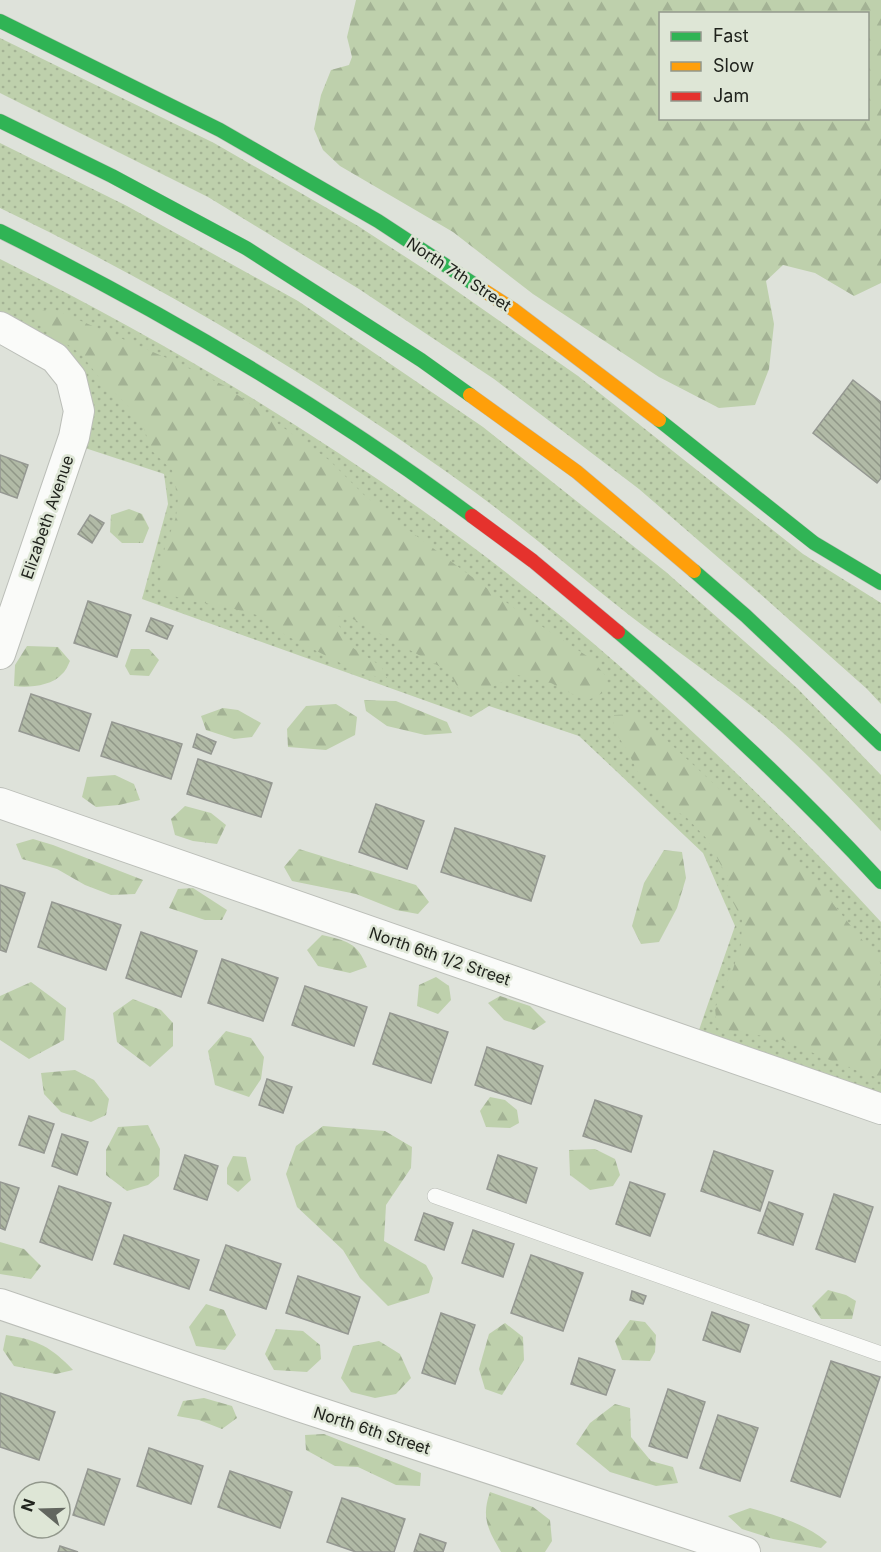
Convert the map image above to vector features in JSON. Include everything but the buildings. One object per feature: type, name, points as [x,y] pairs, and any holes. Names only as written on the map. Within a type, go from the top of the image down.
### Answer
[{"type":"main road","name":"North 7th Street","points":[[0,21],[220,130],[378,221],[514,310],[623,392],[814,543],[881,583]]},
{"type":"main road","points":[[0,121],[112,176],[246,248],[421,360],[577,472],[746,616],[881,744]]},
{"type":"main road","points":[[0,231],[87,273],[222,349],[360,436],[500,536],[567,589],[692,695],[804,801],[881,882]]},
{"type":"street","name":"Elizabeth Avenue","points":[[0,327],[55,358],[71,378],[79,411],[74,437],[0,654]]},
{"type":"street","name":"North 6th 1/2 Street","points":[[0,803],[881,1109]]},
{"type":"street","name":"North 6th Street","points":[[0,1304],[299,1406],[745,1552]]},
{"type":"lane","points":[[435,1196],[881,1354]]},
{"type":"green space","points":[[356,0],[881,0],[881,283],[854,296],[815,273],[783,265],[766,281],[774,324],[769,369],[755,405],[719,408],[659,377],[533,294],[453,232],[340,166],[323,150],[314,129],[321,95],[331,70],[349,65],[352,57],[347,37]]},
{"type":"green space","points":[[0,38],[214,143],[358,226],[441,280],[578,376],[803,554],[881,603],[881,704],[758,592],[639,489],[494,379],[359,289],[208,197],[0,93]]},
{"type":"green space","points":[[0,143],[127,206],[298,301],[483,427],[666,572],[798,689],[881,775],[881,831],[805,753],[773,724],[629,615],[476,493],[362,414],[244,340],[124,271],[0,208]]},
{"type":"green space","points":[[0,259],[181,356],[355,464],[411,502],[522,585],[577,629],[683,722],[784,820],[881,922],[881,1095],[699,1030],[735,926],[703,853],[579,736],[489,706],[471,717],[142,599],[168,504],[164,474],[82,447],[91,412],[0,313]]},
{"type":"green space","points":[[51,308],[176,362],[225,386],[329,460],[364,495],[403,526],[514,608],[590,658],[605,675],[605,692],[586,701],[551,683],[517,675],[490,688],[460,691],[448,671],[351,618],[334,616],[350,646],[381,666],[387,678],[362,674],[285,635],[264,617],[223,606],[185,600],[166,593],[159,575],[165,547],[176,517],[178,498],[172,470],[152,451],[142,423],[101,380],[81,354],[38,324],[33,314]]},
{"type":"green space","points":[[129,509],[142,514],[149,528],[143,543],[122,543],[110,532],[111,515]]},
{"type":"green space","points":[[27,646],[58,647],[70,661],[67,668],[58,678],[46,684],[14,686],[15,665]]},
{"type":"green space","points":[[131,649],[149,649],[159,660],[149,676],[130,675],[125,666]]},
{"type":"green space","points":[[364,700],[396,701],[447,722],[452,733],[425,735],[387,726],[366,711]]},
{"type":"green space","points":[[336,704],[357,717],[355,735],[326,750],[288,747],[287,729],[306,706]]},
{"type":"green space","points":[[223,708],[238,710],[261,723],[252,737],[234,739],[206,730],[201,716]]},
{"type":"green space","points":[[638,714],[801,864],[880,962],[881,1079],[780,1039],[717,1028],[715,1008],[733,969],[741,944],[742,920],[731,898],[722,867],[707,839],[687,818],[655,797],[643,783],[613,728],[614,715]]},
{"type":"green space","points":[[115,775],[134,784],[140,800],[96,807],[82,797],[87,777]]},
{"type":"green space","points":[[185,806],[211,813],[226,825],[217,844],[193,841],[175,835],[171,819]]},
{"type":"green space","points":[[33,839],[143,880],[135,894],[111,895],[85,885],[57,869],[22,859],[16,844]]},
{"type":"green space","points":[[299,849],[416,885],[429,902],[418,914],[396,910],[356,894],[292,881],[284,867]]},
{"type":"green space","points":[[664,850],[682,852],[686,878],[677,908],[659,942],[641,944],[632,926],[644,883]]},
{"type":"green space","points":[[193,888],[227,910],[222,920],[205,920],[169,908],[178,889]]},
{"type":"green space","points":[[322,935],[355,947],[367,967],[350,973],[318,966],[307,950]]},
{"type":"green space","points":[[436,977],[449,986],[451,1000],[438,1014],[417,1006],[419,985]]},
{"type":"green space","points":[[31,982],[66,1008],[64,1040],[29,1059],[0,1040],[0,996]]},
{"type":"green space","points":[[500,996],[530,1006],[546,1022],[534,1030],[504,1020],[488,1003]]},
{"type":"green space","points":[[133,999],[161,1010],[173,1023],[173,1046],[150,1067],[117,1042],[113,1013]]},
{"type":"green space","points":[[226,1031],[251,1038],[264,1057],[261,1079],[249,1097],[215,1085],[208,1051]]},
{"type":"green space","points":[[75,1070],[94,1080],[109,1099],[106,1115],[91,1122],[61,1112],[44,1094],[41,1073]]},
{"type":"green space","points":[[490,1097],[505,1100],[517,1110],[519,1123],[510,1128],[486,1127],[480,1111]]},
{"type":"green space","points":[[148,1125],[160,1149],[159,1176],[148,1185],[127,1191],[106,1175],[106,1150],[118,1127]]},
{"type":"green space","points":[[323,1126],[385,1131],[412,1147],[411,1168],[386,1205],[384,1241],[426,1265],[433,1278],[429,1293],[388,1306],[360,1278],[343,1250],[297,1207],[286,1174],[296,1146]]},
{"type":"green space","points":[[595,1149],[615,1159],[620,1175],[613,1186],[590,1190],[570,1175],[569,1150]]},
{"type":"green space","points":[[233,1156],[246,1157],[251,1180],[238,1192],[227,1184],[227,1168]]},
{"type":"green space","points":[[0,1242],[24,1249],[41,1266],[31,1279],[0,1274]]},
{"type":"green space","points":[[828,1290],[846,1295],[856,1301],[852,1319],[821,1319],[812,1306]]},
{"type":"green space","points":[[206,1304],[224,1310],[236,1335],[225,1350],[196,1346],[189,1327]]},
{"type":"green space","points":[[630,1320],[645,1322],[656,1335],[655,1352],[650,1361],[622,1360],[615,1341]]},
{"type":"green space","points":[[505,1323],[523,1337],[524,1360],[502,1395],[485,1389],[479,1369],[489,1334]]},
{"type":"green space","points":[[276,1329],[303,1331],[320,1345],[321,1359],[307,1372],[274,1370],[265,1354]]},
{"type":"green space","points":[[6,1335],[27,1339],[51,1350],[73,1370],[56,1374],[14,1366],[3,1350]]},
{"type":"green space","points":[[379,1341],[400,1354],[411,1378],[396,1394],[375,1398],[351,1392],[341,1378],[353,1346]]},
{"type":"green space","points":[[204,1398],[232,1406],[237,1418],[222,1429],[199,1420],[177,1416],[183,1401]]},
{"type":"green space","points":[[615,1404],[630,1408],[631,1437],[651,1461],[673,1467],[678,1483],[656,1486],[610,1472],[576,1444],[590,1423]]},
{"type":"green space","points":[[324,1434],[421,1473],[420,1486],[396,1485],[358,1467],[335,1466],[306,1450],[305,1435]]},
{"type":"green space","points":[[490,1492],[533,1507],[550,1520],[552,1541],[545,1552],[501,1552],[487,1523],[486,1509]]},
{"type":"green space","points":[[750,1508],[800,1525],[827,1542],[821,1548],[773,1539],[742,1529],[728,1516]]},
{"type":"traffic: fast","points":[[0,21],[220,130],[378,221],[483,290]]},
{"type":"traffic: fast","points":[[0,121],[112,176],[246,248],[421,360],[470,395]]},
{"type":"traffic: fast","points":[[0,231],[123,295],[242,363],[359,437],[472,516]]},
{"type":"traffic: fast","points":[[659,420],[814,543],[881,583]]},
{"type":"traffic: fast","points":[[694,571],[746,616],[881,744]]},
{"type":"traffic: fast","points":[[618,632],[754,753],[881,882]]},
{"type":"traffic: slow","points":[[483,290],[514,310],[659,420]]},
{"type":"traffic: slow","points":[[470,395],[577,472],[694,571]]},
{"type":"traffic: jam","points":[[472,516],[533,561],[618,632]]}]
